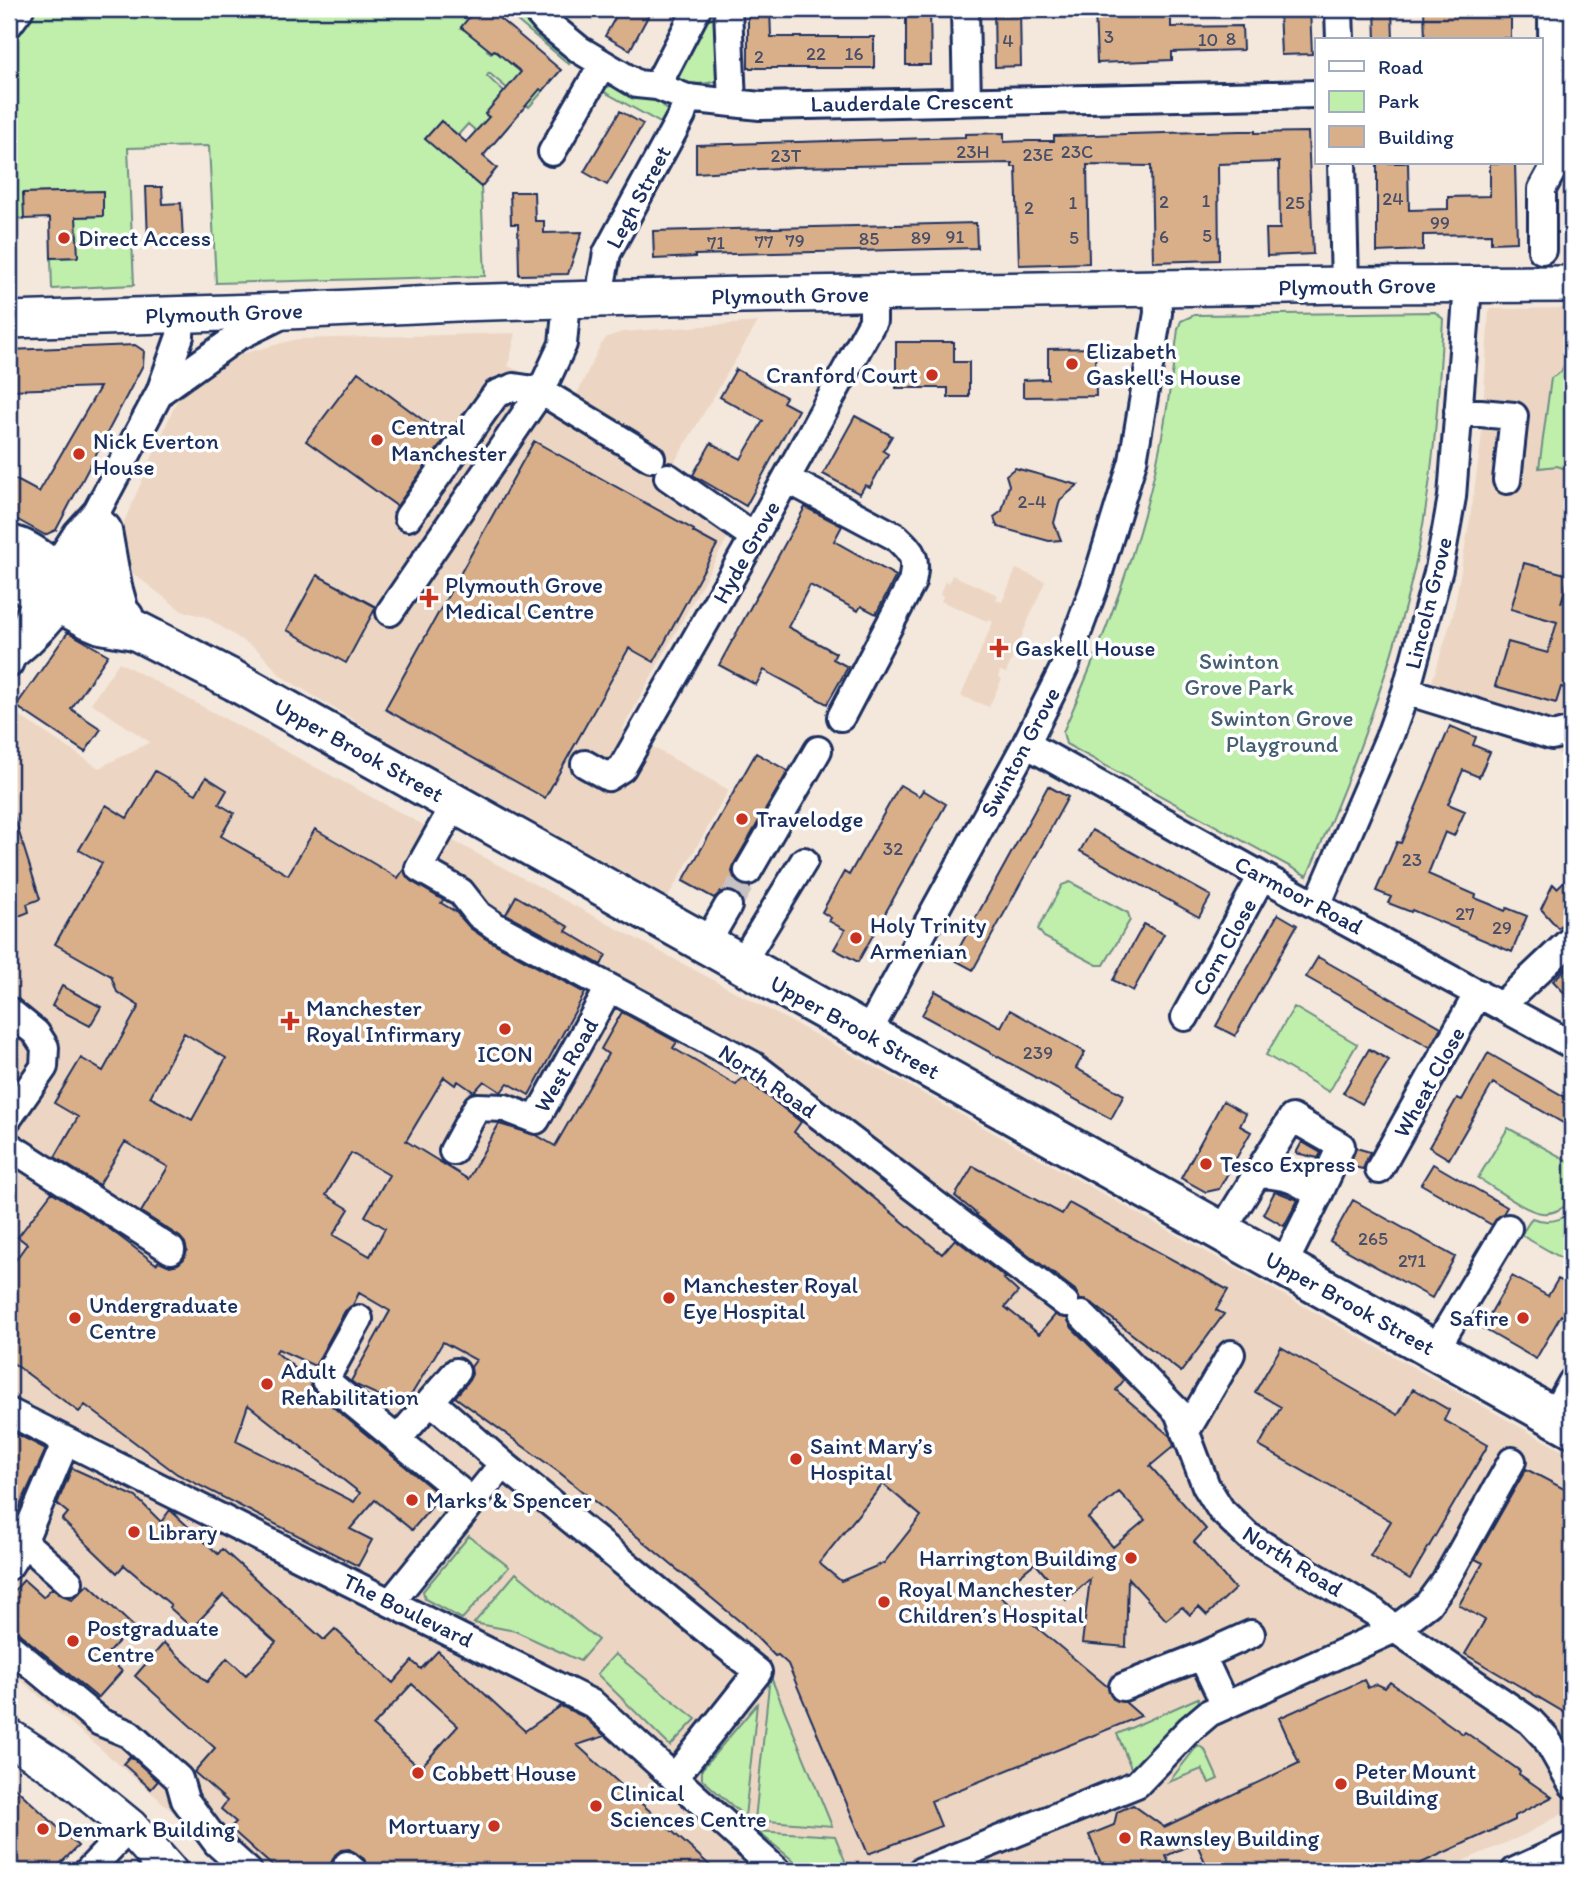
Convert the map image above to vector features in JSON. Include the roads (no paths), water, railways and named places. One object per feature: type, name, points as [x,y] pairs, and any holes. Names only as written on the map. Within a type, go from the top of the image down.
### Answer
[{"type":"highway","points":[[100,521],[112,587],[127,621]]},
{"type":"highway","name":"Upper Brook Street","points":[[9,545],[34,555],[48,585],[101,624],[127,621],[1563,1422]]},
{"type":"main road","name":"Plymouth Grove","points":[[9,320],[603,299],[1345,285],[1572,284]]},
{"type":"main road","points":[[9,1737],[64,1773],[130,1828],[169,1871]]},
{"type":"street","points":[[9,24],[20,9]]},
{"type":"street","name":"Lauderdale Crescent","points":[[535,9],[572,43],[602,65],[637,84],[657,86],[687,98],[732,103],[760,106],[1315,94]]},
{"type":"street","points":[[657,86],[697,9]]},
{"type":"street","points":[[728,9],[732,103]]},
{"type":"street","points":[[965,9],[967,101]]},
{"type":"street","points":[[1339,9],[1340,38]]},
{"type":"street","points":[[1542,250],[1542,189],[1553,169],[1547,68],[1552,9]]},
{"type":"street","points":[[552,152],[602,65]]},
{"type":"street","name":"Legh Street","points":[[603,299],[602,280],[607,253],[682,115],[687,98]]},
{"type":"street","points":[[1342,164],[1345,285]]},
{"type":"street","name":"Lincoln Grove","points":[[1317,905],[1390,738],[1406,691],[1446,538],[1453,485],[1468,285]]},
{"type":"street","name":"Swinton Grove","points":[[867,1034],[1026,744],[1065,666],[1094,588],[1133,461],[1157,313],[1157,288]]},
{"type":"street","name":"Hyde Grove","points":[[585,764],[608,777],[622,768],[787,479],[873,321],[873,293]]},
{"type":"street","points":[[390,612],[541,391],[563,344],[567,301]]},
{"type":"street","points":[[160,392],[237,337],[289,311]]},
{"type":"street","points":[[11,659],[42,632],[48,585],[100,521],[160,392],[180,336],[181,314]]},
{"type":"street","points":[[408,517],[496,394],[514,387],[541,391],[659,468],[754,537]]},
{"type":"street","points":[[1458,411],[1514,416],[1507,480]]},
{"type":"street","points":[[787,479],[896,537],[911,550],[916,565],[912,582],[841,717]]},
{"type":"street","points":[[1406,691],[1552,736],[1572,731]]},
{"type":"street","name":"Carmoor Road","points":[[1026,744],[1572,1045]]},
{"type":"street","points":[[748,871],[818,750]]},
{"type":"street","name":"North Road","points":[[455,804],[419,868],[461,892],[479,915],[495,926],[753,1065],[1074,1309],[1178,1412],[1206,1486],[1221,1510],[1248,1536],[1374,1612],[1530,1721],[1546,1738],[1572,1784]]},
{"type":"street","points":[[741,964],[804,861]]},
{"type":"street","name":"Corn Close","points":[[1185,1017],[1262,876]]},
{"type":"street","points":[[706,944],[728,906]]},
{"type":"street","name":"Wheat Close","points":[[1379,1170],[1490,1000],[1572,939]]},
{"type":"street","name":"West Road","points":[[453,1151],[477,1107],[505,1108],[536,1120],[609,988]]},
{"type":"street","points":[[9,1011],[36,1033],[45,1047],[44,1068],[9,1117]]},
{"type":"street","points":[[1222,1231],[1292,1118],[1341,1146],[1283,1266]]},
{"type":"street","points":[[9,1146],[171,1250]]},
{"type":"street","points":[[1257,1174],[1284,1175],[1306,1185],[1318,1196]]},
{"type":"street","points":[[1435,1350],[1508,1228]]},
{"type":"street","points":[[359,1319],[325,1380],[472,1501]]},
{"type":"street","points":[[1185,1433],[1231,1354]]},
{"type":"street","points":[[397,1440],[456,1372]]},
{"type":"street","points":[[1563,1422],[1572,1382]]},
{"type":"street","points":[[431,1401],[503,1464],[758,1672],[674,1778]]},
{"type":"street","name":"The Boulevard","points":[[9,1412],[593,1704],[769,1869]]},
{"type":"street","points":[[9,1566],[23,1541],[66,1441]]},
{"type":"street","points":[[921,1871],[1138,1784],[1189,1730],[1209,1713],[1395,1629],[1434,1597],[1512,1461]]},
{"type":"street","points":[[391,1602],[503,1464]]},
{"type":"street","points":[[23,1541],[69,1582]]},
{"type":"street","points":[[1123,1686],[1251,1634]]},
{"type":"street","points":[[9,1646],[100,1722],[129,1734],[179,1779],[185,1800],[217,1843],[248,1871]]},
{"type":"street","points":[[1202,1656],[1226,1705]]},
{"type":"street","points":[[88,1871],[130,1828]]},
{"type":"street","points":[[1515,1871],[1572,1844]]},
{"type":"tunnel","points":[[728,906],[748,871]]},
{"type":"place","name":"Direct Access","points":[[64,238]]},
{"type":"place","name":"Elizabeth Gaskell's House","points":[[1072,364]]},
{"type":"place","name":"Cranford Court","points":[[932,375]]},
{"type":"place","name":"Central Manchester","points":[[377,440]]},
{"type":"place","name":"Nick Everton House","points":[[79,454]]},
{"type":"place","name":"Plymouth Grove Medical Centre","points":[[429,598]]},
{"type":"place","name":"Gaskell House","points":[[999,648]]},
{"type":"place","name":"Travelodge","points":[[742,819]]},
{"type":"place","name":"Holy Trinity Armenian","points":[[856,938]]},
{"type":"place","name":"Manchester Royal Infirmary","points":[[290,1021]]},
{"type":"place","name":"ICON","points":[[505,1029]]},
{"type":"place","name":"Tesco Express","points":[[1206,1164]]},
{"type":"place","name":"Manchester Royal Eye Hospital","points":[[669,1298]]},
{"type":"place","name":"Undergraduate Centre","points":[[75,1318]]},
{"type":"place","name":"Safire","points":[[1523,1318]]},
{"type":"place","name":"Adult Rehabilitation","points":[[267,1384]]},
{"type":"place","name":"Saint Mary’s Hospital","points":[[796,1459]]},
{"type":"place","name":"Marks & Spencer","points":[[412,1500]]},
{"type":"place","name":"Library","points":[[134,1532]]},
{"type":"place","name":"Harrington Building","points":[[1131,1558]]},
{"type":"place","name":"Royal Manchester Children’s Hospital","points":[[884,1602]]},
{"type":"place","name":"Postgraduate Centre","points":[[73,1641]]},
{"type":"place","name":"Cobbett House","points":[[418,1773]]},
{"type":"place","name":"Peter Mount Building","points":[[1341,1784]]},
{"type":"place","name":"Clinical Sciences Centre","points":[[596,1806]]},
{"type":"place","name":"Mortuary","points":[[494,1826]]},
{"type":"place","name":"Denmark Building","points":[[43,1829]]},
{"type":"place","name":"Rawnsley Building","points":[[1125,1838]]},
{"type":"park label","name":"Swinton Grove Park","points":[[1239,674]]},
{"type":"park label","name":"Swinton Grove Playground","points":[[1282,731]]}]
